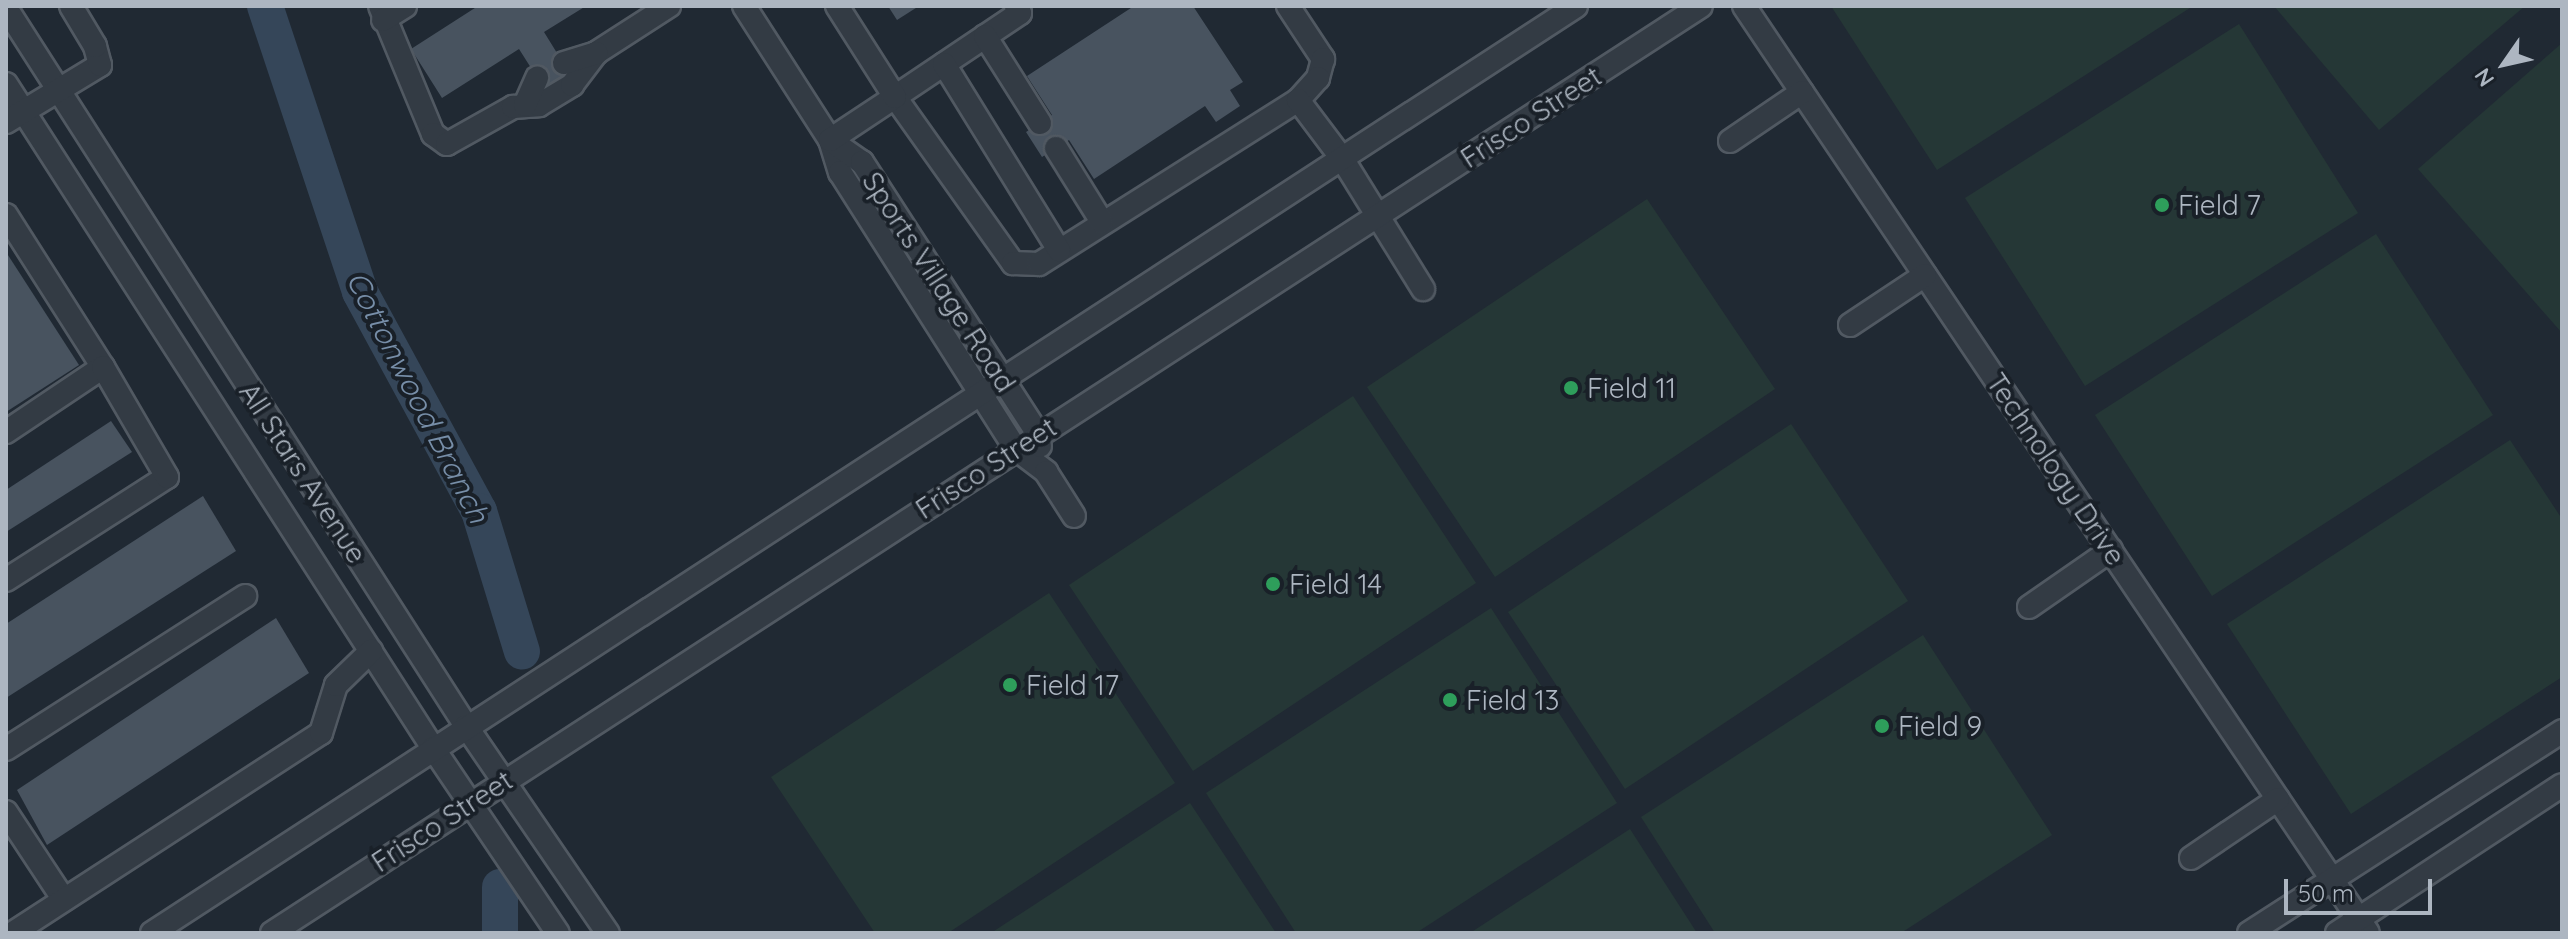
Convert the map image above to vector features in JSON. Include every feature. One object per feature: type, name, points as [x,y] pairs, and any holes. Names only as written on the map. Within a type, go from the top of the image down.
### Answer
[{"type":"street","points":[[15,116],[100,65],[95,46],[71,6]]},
{"type":"street","points":[[405,6],[382,13],[440,141],[457,142],[513,107],[539,105],[572,85],[596,53]]},
{"type":"street","name":"Sports Village Road","points":[[744,6],[830,140],[840,172],[1016,449],[1046,472]]},
{"type":"street","points":[[837,6],[895,97],[1013,263],[1039,264],[1298,100],[1318,78],[1323,59],[1288,6]]},
{"type":"street","points":[[830,140],[1020,13],[1016,6]]},
{"type":"street","points":[[152,933],[1576,6]]},
{"type":"street","name":"Frisco Street","points":[[272,933],[1701,6]]},
{"type":"street","name":"Technology Drive","points":[[1744,6],[2363,926]]},
{"type":"street","name":"All Stars Avenue","points":[[6,8],[466,726],[608,933]]},
{"type":"street","points":[[564,63],[596,53],[663,8]]},
{"type":"street","points":[[985,36],[1040,123]]},
{"type":"street","points":[[944,64],[1059,250]]},
{"type":"street","points":[[525,105],[537,78]]},
{"type":"street","name":"All Stars Avenue","points":[[6,84],[15,116],[205,391],[433,748],[558,933]]},
{"type":"street","points":[[1730,141],[1802,92]]},
{"type":"street","points":[[1298,100],[1343,160],[1423,289]]},
{"type":"street","name":"Sports Village Road","points":[[830,140],[862,162],[1038,434]]},
{"type":"street","points":[[1056,148],[1102,222]]},
{"type":"street","points":[[6,215],[103,367],[167,477],[6,580]]},
{"type":"street","points":[[1850,325],[1925,275]]},
{"type":"street","points":[[6,432],[103,367]]},
{"type":"street","points":[[205,391],[239,372]]},
{"type":"street","points":[[1038,434],[1046,472],[1074,516]]},
{"type":"street","points":[[2029,607],[2111,550]]},
{"type":"street","points":[[6,749],[245,596]]},
{"type":"street","points":[[13,933],[321,733],[336,685],[371,651]]},
{"type":"street","points":[[2249,933],[2562,731]]},
{"type":"street","points":[[2337,933],[2363,926],[2562,785]]},
{"type":"street","points":[[2191,858],[2278,799]]},
{"type":"street","points":[[6,812],[64,900]]},
{"type":"shaded area","points":[[1831,6],[2193,6],[1937,170]]},
{"type":"shaded area","points":[[2274,6],[2525,6],[2379,130]]},
{"type":"shaded area","name":"Field 7","points":[[2239,24],[2358,213],[2085,386],[1965,198]]},
{"type":"shaded area","points":[[2562,43],[2562,333],[2418,169]]},
{"type":"shaded area","name":"Field 11","points":[[1647,199],[1775,389],[1495,577],[1367,387]]},
{"type":"shaded area","points":[[2376,234],[2493,415],[2212,596],[2095,415]]},
{"type":"shaded area","name":"Field 14","points":[[1353,396],[1476,583],[1193,771],[1069,585]]},
{"type":"shaded area","points":[[1791,424],[1908,601],[1625,789],[1508,612]]},
{"type":"shaded area","points":[[2510,440],[2562,519],[2562,677],[2351,814],[2227,624]]},
{"type":"shaded area","name":"Field 17","points":[[1049,593],[1175,783],[948,933],[875,933],[771,777]]},
{"type":"shaded area","name":"Field 13","points":[[1491,608],[1617,803],[1416,933],[1296,933],[1206,793]]},
{"type":"shaded area","name":"Field 9","points":[[1923,635],[2052,835],[1901,933],[1715,933],[1641,817]]},
{"type":"shaded area","points":[[1190,803],[1276,933],[991,933]]},
{"type":"shaded area","points":[[1630,829],[1697,933],[1470,933]]},
{"type":"building","points":[[478,6],[586,6],[544,32],[570,74],[545,90],[519,49],[442,98],[411,49]]},
{"type":"building","points":[[888,6],[919,6],[897,20]]},
{"type":"building","points":[[1134,6],[1193,6],[1243,82],[1230,90],[1240,106],[1216,122],[1205,106],[1094,179],[1069,140],[1042,157],[1026,132],[1052,115],[1027,76]]},
{"type":"building","points":[[6,252],[79,365],[6,412]]},
{"type":"building","points":[[111,421],[132,452],[6,532],[6,490]]},
{"type":"building","points":[[203,496],[236,551],[6,698],[6,624]]},
{"type":"building","points":[[276,618],[309,673],[47,845],[17,790]]},
{"type":"waterway","name":"Cottonwood Branch","points":[[265,6],[360,292],[479,511],[522,652]]},
{"type":"waterway","name":"Cottonwood Branch","points":[[500,887],[500,933]]},
{"type":"place","name":"Field 7","points":[[2162,205]]},
{"type":"place","name":"Field 11","points":[[1571,388]]},
{"type":"place","name":"Field 14","points":[[1273,584]]},
{"type":"place","name":"Field 17","points":[[1010,685]]},
{"type":"place","name":"Field 13","points":[[1450,700]]},
{"type":"place","name":"Field 9","points":[[1882,726]]}]
